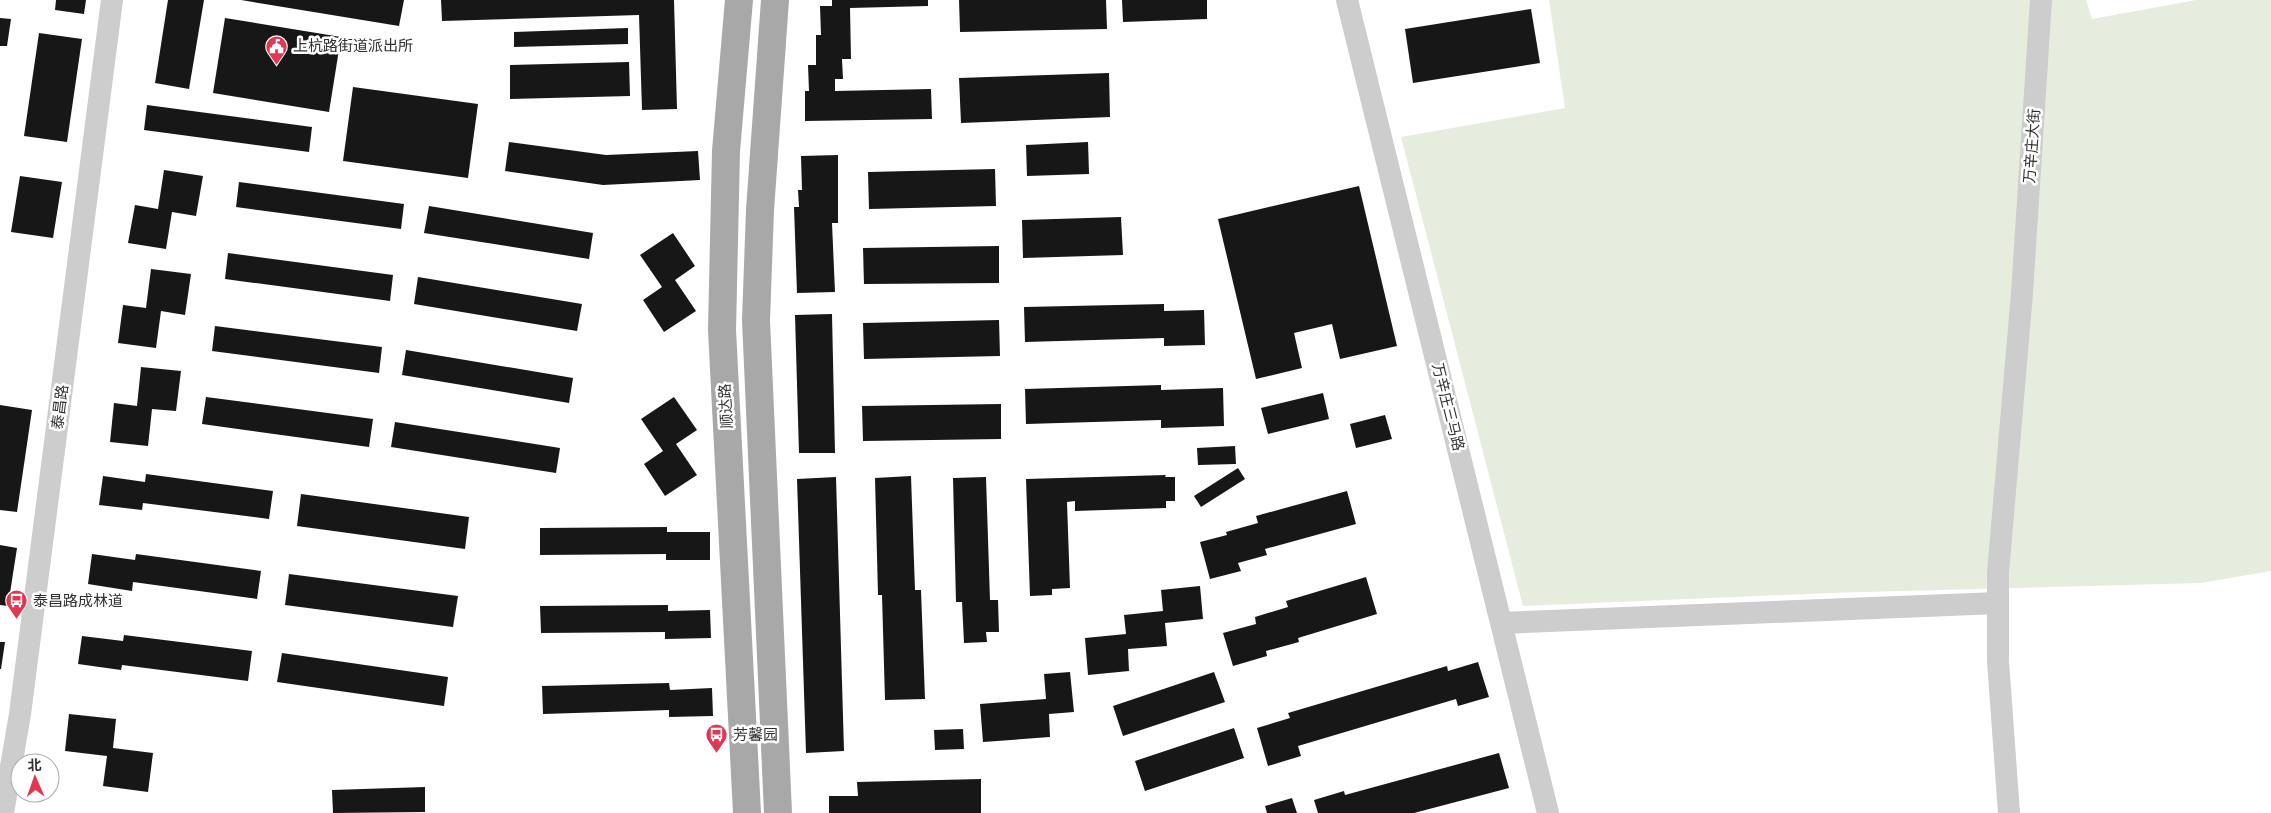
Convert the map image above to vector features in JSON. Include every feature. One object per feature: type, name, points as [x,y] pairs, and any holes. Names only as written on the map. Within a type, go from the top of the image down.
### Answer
[{"type":"main road","name":"顺达路","points":[[739,0],[726,151],[722,330],[747,813]]},
{"type":"main road","points":[[775,0],[760,210],[756,320],[778,813]]},
{"type":"street","name":"泰昌路","points":[[3,813],[20,714],[112,0]]},
{"type":"street","name":"泰昌路","points":[[25,753],[34,705],[127,0]]},
{"type":"street","name":"万辛庄三马路","points":[[1347,0],[1548,813]]},
{"type":"street","name":"万辛庄大街","points":[[2009,813],[1998,661],[1998,573],[2022,293],[2041,0]]},
{"type":"street","points":[[1502,624],[1998,603]]},
{"type":"green space","points":[[1549,0],[2086,0],[2092,19],[2196,0],[2271,0],[2271,571],[2201,583],[1829,593],[1523,606],[1401,137],[1565,108]]},
{"type":"building","points":[[56,0],[86,0],[84,14],[55,10]]},
{"type":"building","points":[[168,0],[204,0],[189,89],[155,83]]},
{"type":"building","points":[[241,0],[404,0],[399,26]]},
{"type":"building","points":[[441,0],[674,0],[677,109],[642,110],[639,15],[442,21]]},
{"type":"building","points":[[832,0],[928,0],[928,6],[850,8],[851,59],[842,59],[843,79],[835,79],[835,91],[931,89],[932,119],[805,121],[805,91],[809,91],[808,65],[816,65],[816,35],[821,35],[820,6],[832,6]]},
{"type":"building","points":[[959,0],[1106,0],[1107,29],[960,32]]},
{"type":"building","points":[[1122,0],[1207,0],[1207,19],[1123,22]]},
{"type":"building","points":[[1531,9],[1540,63],[1413,83],[1405,29]]},
{"type":"building","points":[[0,18],[11,19],[7,46],[0,46]]},
{"type":"building","name":"上杭路街道派出所","points":[[225,18],[341,37],[329,112],[213,93]]},
{"type":"building","points":[[628,28],[628,44],[514,47],[514,32]]},
{"type":"building","points":[[39,33],[82,39],[67,142],[24,136]]},
{"type":"building","points":[[629,62],[630,96],[510,99],[510,65]]},
{"type":"building","points":[[1109,73],[1110,117],[961,123],[959,78]]},
{"type":"building","points":[[353,87],[478,104],[468,178],[343,161]]},
{"type":"building","points":[[147,105],[312,127],[309,152],[144,130]]},
{"type":"building","points":[[509,142],[606,155],[698,151],[700,180],[603,185],[505,171]]},
{"type":"building","points":[[1088,142],[1089,174],[1027,176],[1026,145]]},
{"type":"building","points":[[838,155],[838,223],[832,223],[835,292],[797,293],[794,207],[799,207],[798,190],[802,190],[801,156]]},
{"type":"building","points":[[995,169],[996,206],[869,209],[868,172]]},
{"type":"building","points":[[164,170],[203,176],[196,216],[172,212],[166,249],[128,243],[135,205],[158,209]]},
{"type":"building","points":[[20,176],[62,182],[53,238],[11,232]]},
{"type":"building","points":[[239,182],[404,204],[401,229],[236,207]]},
{"type":"building","points":[[1359,186],[1397,346],[1340,359],[1332,324],[1294,333],[1302,368],[1256,379],[1218,219]]},
{"type":"building","points":[[429,206],[593,233],[589,259],[424,233]]},
{"type":"building","points":[[1121,217],[1123,255],[1023,258],[1022,220]]},
{"type":"building","points":[[673,233],[695,266],[675,280],[696,311],[664,332],[643,300],[662,287],[640,255]]},
{"type":"building","points":[[999,246],[999,283],[864,284],[863,248]]},
{"type":"building","points":[[228,253],[393,275],[390,301],[225,279]]},
{"type":"building","points":[[151,269],[191,274],[185,315],[161,311],[156,348],[118,343],[123,305],[146,308]]},
{"type":"building","points":[[418,277],[582,304],[577,331],[414,304]]},
{"type":"building","points":[[1164,304],[1164,311],[1204,310],[1205,345],[1164,346],[1164,338],[1025,342],[1024,307]]},
{"type":"building","points":[[832,314],[835,453],[799,453],[795,315]]},
{"type":"building","points":[[999,320],[1000,356],[864,359],[863,323]]},
{"type":"building","points":[[215,326],[382,347],[379,373],[212,351]]},
{"type":"building","points":[[406,350],[573,378],[569,403],[402,375]]},
{"type":"building","points":[[141,367],[181,371],[176,411],[152,409],[148,446],[110,442],[114,403],[137,406]]},
{"type":"building","points":[[1161,385],[1161,390],[1223,388],[1224,426],[1161,428],[1161,420],[1026,424],[1025,389]]},
{"type":"building","points":[[1323,393],[1329,419],[1268,434],[1261,408]]},
{"type":"building","points":[[206,397],[373,419],[369,447],[202,424]]},
{"type":"building","points":[[674,397],[697,430],[676,444],[697,475],[665,496],[644,464],[663,451],[641,419]]},
{"type":"building","points":[[1001,404],[1001,439],[863,441],[862,406]]},
{"type":"building","points":[[0,405],[32,410],[17,512],[0,510]]},
{"type":"building","points":[[1385,415],[1392,439],[1356,448],[1350,424]]},
{"type":"building","points":[[395,422],[560,448],[556,473],[391,447]]},
{"type":"building","points":[[1235,446],[1236,464],[1198,465],[1197,448]]},
{"type":"building","points":[[1238,468],[1245,479],[1201,507],[1194,496]]},
{"type":"building","points":[[146,474],[273,491],[269,519],[143,503],[142,510],[99,505],[103,476],[145,482]]},
{"type":"building","points":[[1166,475],[1165,477],[1175,477],[1175,501],[1166,501],[1166,508],[1075,511],[1075,501],[1067,502],[1070,588],[1052,589],[1052,595],[1030,596],[1026,479]]},
{"type":"building","points":[[911,476],[915,590],[921,590],[925,699],[885,700],[882,595],[878,595],[875,478]]},
{"type":"building","points":[[836,477],[844,751],[806,753],[797,479]]},
{"type":"building","points":[[986,477],[990,600],[998,600],[999,632],[986,632],[987,642],[964,643],[962,602],[956,602],[953,478]]},
{"type":"building","points":[[1347,491],[1356,524],[1265,549],[1267,555],[1238,563],[1241,571],[1210,579],[1200,542],[1227,535],[1226,532],[1258,523],[1256,516]]},
{"type":"building","points":[[301,494],[469,517],[465,549],[297,526]]},
{"type":"building","points":[[667,527],[667,532],[710,532],[710,560],[666,560],[666,554],[540,555],[540,528]]},
{"type":"building","points":[[0,545],[17,548],[8,606],[0,605]]},
{"type":"building","points":[[92,554],[135,560],[136,554],[261,571],[257,599],[133,582],[132,591],[88,584]]},
{"type":"building","points":[[289,574],[458,596],[453,627],[285,605]]},
{"type":"building","points":[[1366,577],[1377,614],[1298,638],[1299,642],[1266,651],[1267,656],[1233,666],[1223,633],[1256,624],[1255,617],[1288,607],[1286,601]]},
{"type":"building","points":[[1200,586],[1203,619],[1165,623],[1167,646],[1128,649],[1129,671],[1088,675],[1085,638],[1126,634],[1124,615],[1163,611],[1161,590]]},
{"type":"building","points":[[668,605],[668,611],[710,610],[711,638],[665,639],[665,632],[541,633],[540,606]]},
{"type":"building","points":[[124,635],[252,651],[248,681],[122,665],[121,670],[78,664],[82,636],[123,641]]},
{"type":"building","points":[[0,642],[5,642],[1,669],[0,669]]},
{"type":"building","points":[[282,653],[448,677],[444,706],[277,682]]},
{"type":"building","points":[[1478,662],[1489,697],[1458,706],[1456,699],[1298,746],[1301,756],[1268,766],[1257,728],[1290,718],[1288,713],[1447,666],[1448,671]]},
{"type":"building","points":[[1070,672],[1074,712],[1049,714],[1050,737],[983,742],[980,704],[1046,699],[1044,674]]},
{"type":"building","points":[[1214,672],[1225,702],[1123,736],[1113,706]]},
{"type":"building","points":[[669,683],[670,690],[712,688],[713,716],[669,717],[669,710],[543,714],[542,686]]},
{"type":"building","points":[[69,714],[116,719],[113,748],[153,753],[148,792],[103,786],[107,756],[65,751]]},
{"type":"building","points":[[1234,728],[1244,758],[1145,791],[1135,761]]},
{"type":"building","points":[[963,729],[964,749],[935,750],[934,730]]},
{"type":"building","points":[[1499,753],[1509,788],[1414,813],[1318,813],[1314,800],[1344,791],[1345,795]]},
{"type":"building","points":[[981,779],[981,813],[829,813],[829,796],[858,796],[857,782]]},
{"type":"building","points":[[425,787],[425,812],[333,813],[332,790]]},
{"type":"building","points":[[1292,798],[1297,813],[1267,813],[1265,806]]},
{"type":"place","name":"上杭路街道派出所","points":[[277,65]]},
{"type":"place","name":"泰昌路成林道","points":[[17,620]]},
{"type":"place","name":"芳馨园","points":[[717,754]]}]
